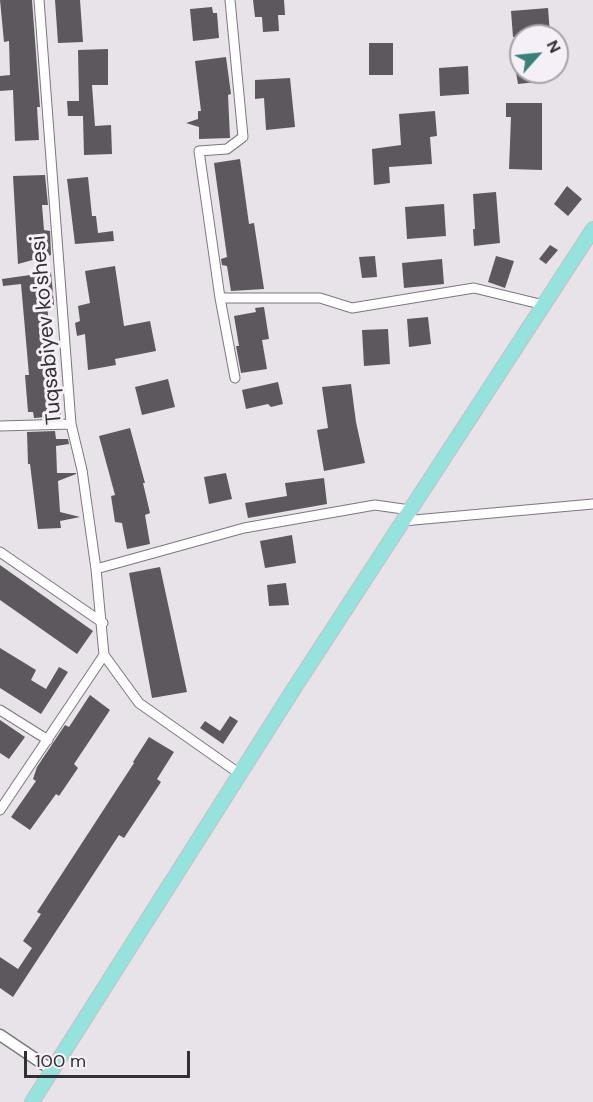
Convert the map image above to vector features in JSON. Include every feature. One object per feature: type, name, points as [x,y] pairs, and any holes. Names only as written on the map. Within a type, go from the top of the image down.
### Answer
[{"type":"main road","points":[[32,1102],[240,774],[593,229]]},
{"type":"street","name":"Tuqsabiyev ko'shesi","points":[[39,0],[71,424],[82,470],[96,568],[104,655]]},
{"type":"street","points":[[230,0],[243,137],[227,149],[200,151],[220,298],[235,378]]},
{"type":"street","points":[[220,298],[320,298],[352,308],[474,288],[544,305]]},
{"type":"street","points":[[0,426],[71,424]]},
{"type":"street","points":[[96,568],[244,528],[375,505],[407,515],[593,504]]},
{"type":"street","points":[[0,552],[102,623]]},
{"type":"street","points":[[0,810],[104,655],[140,703],[240,774]]},
{"type":"street","points":[[0,710],[48,740]]},
{"type":"street","points":[[0,1035],[52,1070]]},
{"type":"building","points":[[0,0],[32,0],[40,107],[37,107],[39,140],[15,141],[13,90],[0,91],[0,76],[10,75],[9,41],[4,42]]},
{"type":"building","points":[[55,0],[80,0],[83,42],[58,43]]},
{"type":"building","points":[[253,0],[284,0],[285,15],[278,15],[279,31],[263,32],[262,17],[255,17]]},
{"type":"building","points":[[212,7],[213,13],[217,13],[219,38],[193,41],[190,9]]},
{"type":"building","points":[[548,8],[549,24],[512,24],[511,11]]},
{"type":"building","points":[[369,43],[393,43],[393,75],[369,75]]},
{"type":"building","points":[[108,49],[108,85],[92,85],[95,126],[111,125],[112,154],[84,155],[83,116],[68,116],[67,101],[79,101],[78,50]]},
{"type":"building","points":[[226,57],[231,94],[228,95],[230,138],[199,139],[199,127],[186,123],[198,119],[198,111],[201,111],[195,61]]},
{"type":"building","points":[[468,66],[469,94],[440,96],[439,68]]},
{"type":"building","points":[[290,78],[295,127],[266,130],[264,98],[255,99],[255,80]]},
{"type":"building","points":[[506,103],[542,103],[542,170],[509,169],[511,117],[506,117]]},
{"type":"building","points":[[435,111],[437,136],[430,137],[432,164],[389,167],[390,183],[374,185],[372,149],[401,145],[399,114]]},
{"type":"building","points":[[240,159],[249,224],[254,223],[264,289],[231,291],[227,266],[222,265],[221,259],[227,257],[214,163]]},
{"type":"building","points":[[45,175],[48,205],[42,205],[44,230],[50,231],[51,255],[18,264],[13,176]]},
{"type":"building","points":[[88,177],[92,216],[96,216],[98,233],[113,231],[114,241],[75,244],[67,179]]},
{"type":"building","points":[[567,186],[582,199],[568,216],[554,204]]},
{"type":"building","points":[[496,192],[500,243],[474,246],[473,194]]},
{"type":"building","points":[[444,204],[446,236],[407,239],[405,207]]},
{"type":"building","points":[[550,245],[558,250],[546,264],[539,259]]},
{"type":"building","points":[[375,256],[377,277],[362,278],[359,257]]},
{"type":"building","points":[[496,256],[514,261],[505,288],[488,282]]},
{"type":"building","points":[[442,259],[444,284],[404,288],[402,263]]},
{"type":"building","points":[[115,266],[124,326],[150,321],[156,351],[115,359],[116,365],[88,370],[85,334],[77,336],[75,323],[80,321],[78,306],[90,303],[85,271]]},
{"type":"building","points":[[51,272],[54,305],[47,305],[52,353],[56,354],[61,416],[34,418],[33,412],[28,412],[25,375],[29,375],[21,284],[3,286],[2,279]]},
{"type":"building","points":[[264,307],[269,339],[262,340],[267,369],[241,373],[234,316],[256,312],[255,308]]},
{"type":"building","points":[[428,317],[431,344],[409,347],[407,319]]},
{"type":"building","points":[[388,329],[390,364],[364,366],[362,330]]},
{"type":"building","points":[[168,379],[175,407],[142,415],[135,387]]},
{"type":"building","points":[[278,382],[283,404],[271,407],[268,404],[246,409],[242,390]]},
{"type":"building","points":[[351,384],[365,463],[324,471],[317,430],[328,428],[322,387]]},
{"type":"building","points":[[130,428],[145,483],[143,483],[150,513],[145,515],[150,544],[127,549],[122,523],[115,522],[111,496],[115,495],[99,436]]},
{"type":"building","points":[[55,431],[56,439],[68,439],[69,444],[56,446],[57,473],[76,473],[58,481],[60,512],[80,517],[60,521],[61,528],[38,529],[30,464],[28,464],[27,432]]},
{"type":"building","points":[[226,473],[232,499],[209,504],[204,477]]},
{"type":"building","points":[[324,478],[327,504],[248,518],[245,503],[287,496],[285,483]]},
{"type":"building","points":[[292,535],[296,563],[265,568],[260,541]]},
{"type":"building","points":[[0,565],[93,631],[77,654],[0,600]]},
{"type":"building","points":[[160,567],[187,692],[152,698],[129,573]]},
{"type":"building","points":[[286,583],[289,605],[269,606],[267,585]]},
{"type":"building","points":[[0,648],[36,670],[31,680],[46,689],[59,667],[68,672],[41,714],[0,688]]},
{"type":"building","points":[[90,695],[110,710],[74,764],[78,768],[59,796],[56,794],[30,830],[11,817],[36,781],[33,779],[37,767],[65,725],[69,727]]},
{"type":"building","points":[[230,716],[238,721],[223,744],[200,728],[205,721],[220,731]]},
{"type":"building","points":[[0,720],[25,737],[9,759],[0,753]]},
{"type":"building","points":[[149,737],[174,752],[157,779],[161,782],[124,838],[119,835],[13,997],[0,988],[0,957],[18,969],[32,948],[23,941],[41,914],[37,912]]}]
